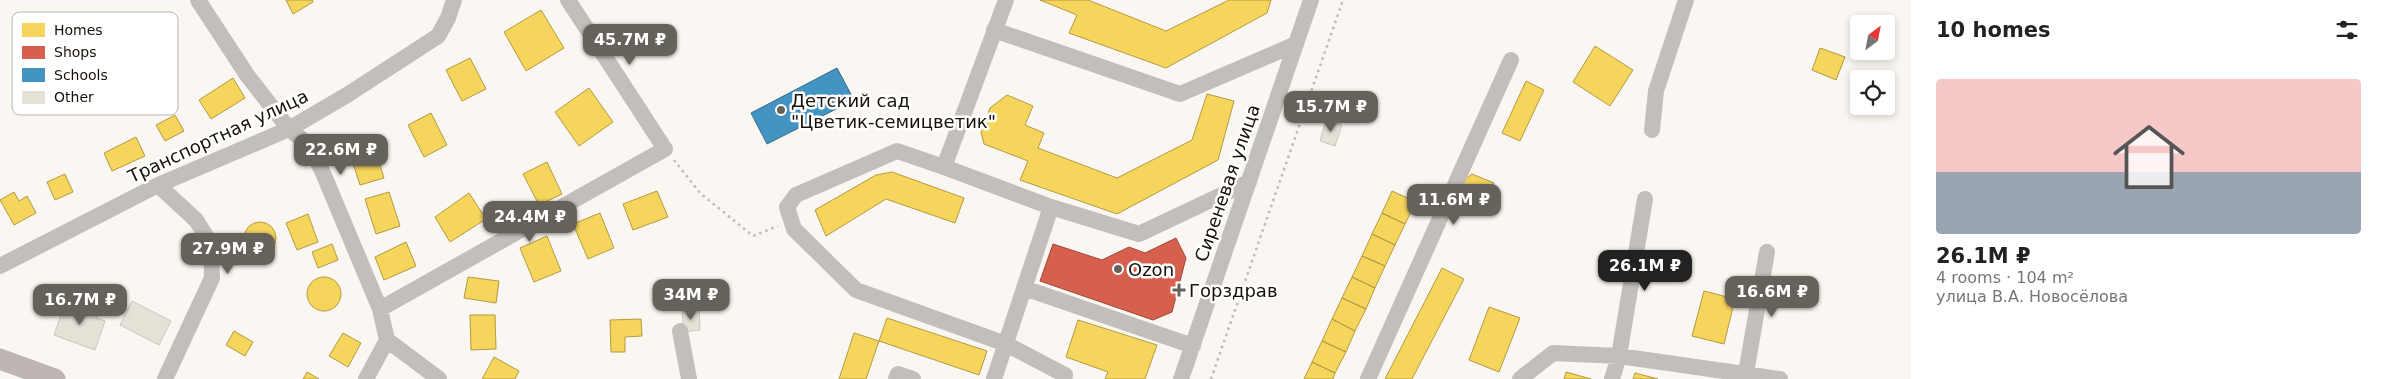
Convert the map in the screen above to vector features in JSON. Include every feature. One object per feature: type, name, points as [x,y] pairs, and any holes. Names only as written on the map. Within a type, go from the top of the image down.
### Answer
[{"type":"main road","points":[[0,359],[55,379]]},
{"type":"street","points":[[198,0],[247,75],[288,129],[309,146],[323,173],[380,309],[387,340],[439,379]]},
{"type":"street","name":"Транспортная улица","points":[[0,266],[158,186],[288,129],[347,95],[438,36],[448,18],[454,0]]},
{"type":"street","points":[[380,309],[665,149],[568,0]]},
{"type":"street","points":[[944,167],[1006,0]]},
{"type":"street","name":"Сиреневая улица","points":[[1181,379],[1311,0]]},
{"type":"street","points":[[1652,130],[1656,91],[1686,0]]},
{"type":"street","points":[[994,30],[1180,94],[1296,44]]},
{"type":"street","points":[[1368,379],[1511,60]]},
{"type":"street","points":[[1064,379],[1065,375],[1006,344],[856,290],[794,229],[787,208],[796,195],[897,151],[1051,207],[1139,234],[1249,182]]},
{"type":"street","points":[[158,186],[196,220],[211,244],[212,278],[165,379]]},
{"type":"street","points":[[1612,379],[1619,356],[1645,199]]},
{"type":"street","points":[[994,379],[1051,207]]},
{"type":"street","points":[[1746,376],[1767,252]]},
{"type":"street","points":[[1024,288],[1193,346]]},
{"type":"street","points":[[680,331],[689,379]]},
{"type":"street","points":[[366,379],[387,340]]},
{"type":"street","points":[[1520,379],[1553,353],[1619,356],[1746,376],[1780,379]]},
{"type":"street","points":[[896,379],[898,374],[913,379]]},
{"type":"path","points":[[1211,379],[1343,0]]},
{"type":"path","points":[[665,149],[700,193],[753,236],[791,221]]},
{"type":"building: Homes","points":[[286,0],[312,0],[313,2],[293,14]]},
{"type":"building: Homes","points":[[1040,0],[1088,0],[1166,31],[1229,0],[1271,0],[1267,13],[1166,68],[1069,33],[1077,15]]},
{"type":"building: Homes","points":[[541,10],[564,48],[526,71],[504,32]]},
{"type":"building: Homes","points":[[1595,46],[1633,70],[1610,106],[1573,82]]},
{"type":"building: Homes","points":[[1820,48],[1845,57],[1836,80],[1812,70]]},
{"type":"building: Homes","points":[[470,58],[486,89],[462,101],[446,70]]},
{"type":"building: Homes","points":[[233,78],[245,98],[211,119],[199,100]]},
{"type":"building: Homes","points":[[1526,81],[1544,90],[1520,141],[1502,133]]},
{"type":"building: Homes","points":[[589,88],[613,122],[579,146],[555,112]]},
{"type":"building: Homes","points":[[1207,94],[1234,101],[1218,160],[1117,214],[1020,180],[1028,161],[984,144],[981,132],[990,108],[1007,95],[1033,106],[1025,125],[1044,133],[1038,148],[1117,178],[1192,140]]},
{"type":"building: Homes","points":[[431,113],[447,145],[424,157],[408,125]]},
{"type":"building: Homes","points":[[175,115],[184,131],[165,141],[156,125]]},
{"type":"building: Homes","points":[[136,137],[145,156],[112,171],[104,153]]},
{"type":"building: Homes","points":[[373,143],[384,178],[360,185],[349,151]]},
{"type":"building: Homes","points":[[547,162],[562,194],[539,205],[523,174]]},
{"type":"building: Homes","points":[[892,172],[964,198],[955,223],[886,199],[826,236],[815,210],[876,175]]},
{"type":"building: Homes","points":[[65,174],[73,192],[55,200],[47,182]]},
{"type":"building: Homes","points":[[1472,174],[1494,183],[1486,204],[1459,194],[1465,179]]},
{"type":"building: Homes","points":[[657,191],[668,217],[633,230],[623,204]]},
{"type":"building: Homes","points":[[1392,191],[1416,202],[1405,224],[1382,213]]},
{"type":"building: Homes","points":[[14,192],[19,201],[27,196],[36,213],[14,225],[0,200]]},
{"type":"building: Homes","points":[[389,192],[400,226],[376,234],[365,199]]},
{"type":"building: Homes","points":[[469,193],[486,219],[450,242],[435,217]]},
{"type":"building: Homes","points":[[600,213],[614,248],[588,259],[573,224]]},
{"type":"building: Homes","points":[[1382,213],[1405,224],[1395,245],[1372,234]]},
{"type":"building: Homes","points":[[308,214],[318,242],[297,250],[286,223]]},
{"type":"building: Homes","points":[[260,222],[271,227],[276,238],[271,249],[260,254],[249,249],[244,238],[249,227]]},
{"type":"building: Homes","points":[[1372,234],[1395,245],[1385,266],[1362,256]]},
{"type":"building: Homes","points":[[547,236],[561,271],[534,282],[520,248]]},
{"type":"building: Homes","points":[[406,242],[416,266],[384,280],[375,257]]},
{"type":"building: Homes","points":[[332,244],[338,260],[318,268],[312,252]]},
{"type":"building: Homes","points":[[1362,256],[1385,266],[1375,288],[1352,277]]},
{"type":"building: Homes","points":[[1442,268],[1464,279],[1412,379],[1385,379]]},
{"type":"building: Homes","points":[[324,277],[331,278],[336,282],[340,287],[340,301],[336,306],[331,310],[324,311],[317,310],[312,306],[308,301],[307,294],[308,287],[312,282],[317,278]]},
{"type":"building: Homes","points":[[468,277],[499,281],[496,303],[464,298]]},
{"type":"building: Homes","points":[[1352,277],[1375,288],[1366,309],[1342,298]]},
{"type":"building: Homes","points":[[1704,291],[1735,299],[1724,344],[1692,336]]},
{"type":"building: Homes","points":[[1342,298],[1366,309],[1355,331],[1332,319]]},
{"type":"building: Homes","points":[[1489,307],[1520,318],[1499,372],[1469,360]]},
{"type":"building: Homes","points":[[470,315],[495,315],[496,349],[471,350]]},
{"type":"building: Homes","points":[[887,318],[987,351],[979,375],[879,341]]},
{"type":"building: Homes","points":[[641,319],[642,336],[625,337],[625,352],[611,352],[610,320]]},
{"type":"building: Homes","points":[[1332,319],[1355,331],[1346,352],[1322,341]]},
{"type":"building: Homes","points":[[1078,320],[1157,345],[1145,379],[1105,379],[1108,372],[1066,357]]},
{"type":"building: Homes","points":[[234,331],[253,342],[245,356],[226,345]]},
{"type":"building: Homes","points":[[343,333],[361,343],[348,367],[329,356]]},
{"type":"building: Homes","points":[[854,333],[879,341],[866,379],[839,379]]},
{"type":"building: Homes","points":[[1322,341],[1346,352],[1335,373],[1312,362]]},
{"type":"building: Homes","points":[[494,357],[519,371],[515,379],[482,379]]},
{"type":"building: Homes","points":[[1312,362],[1335,373],[1333,379],[1304,379]]},
{"type":"building: Homes","points":[[307,372],[319,379],[303,379]]},
{"type":"building: Homes","points":[[1566,372],[1591,379],[1564,379]]},
{"type":"building: Homes","points":[[1635,373],[1658,379],[1633,379]]},
{"type":"building: Shops","points":[[1176,238],[1186,258],[1172,312],[1153,320],[1040,281],[1053,244],[1102,260],[1129,247],[1145,253]]},
{"type":"building: Schools","points":[[837,68],[854,100],[767,144],[751,113]]},
{"type":"building: Other","points":[[1326,120],[1342,125],[1335,146],[1320,141]]},
{"type":"building: Other","points":[[132,301],[171,321],[159,345],[120,325]]},
{"type":"building: Other","points":[[76,303],[99,312],[96,318],[105,321],[95,350],[54,335],[65,304],[74,307]]},
{"type":"building: Other","points":[[699,310],[700,330],[684,332],[682,311]]},
{"type":"place","name":"Детский сад \"Цветик-семицветик\"","points":[[781,110]]},
{"type":"place","name":"Ozon","points":[[1118,269]]},
{"type":"place","name":"Горздрав","points":[[1179,290]]}]
